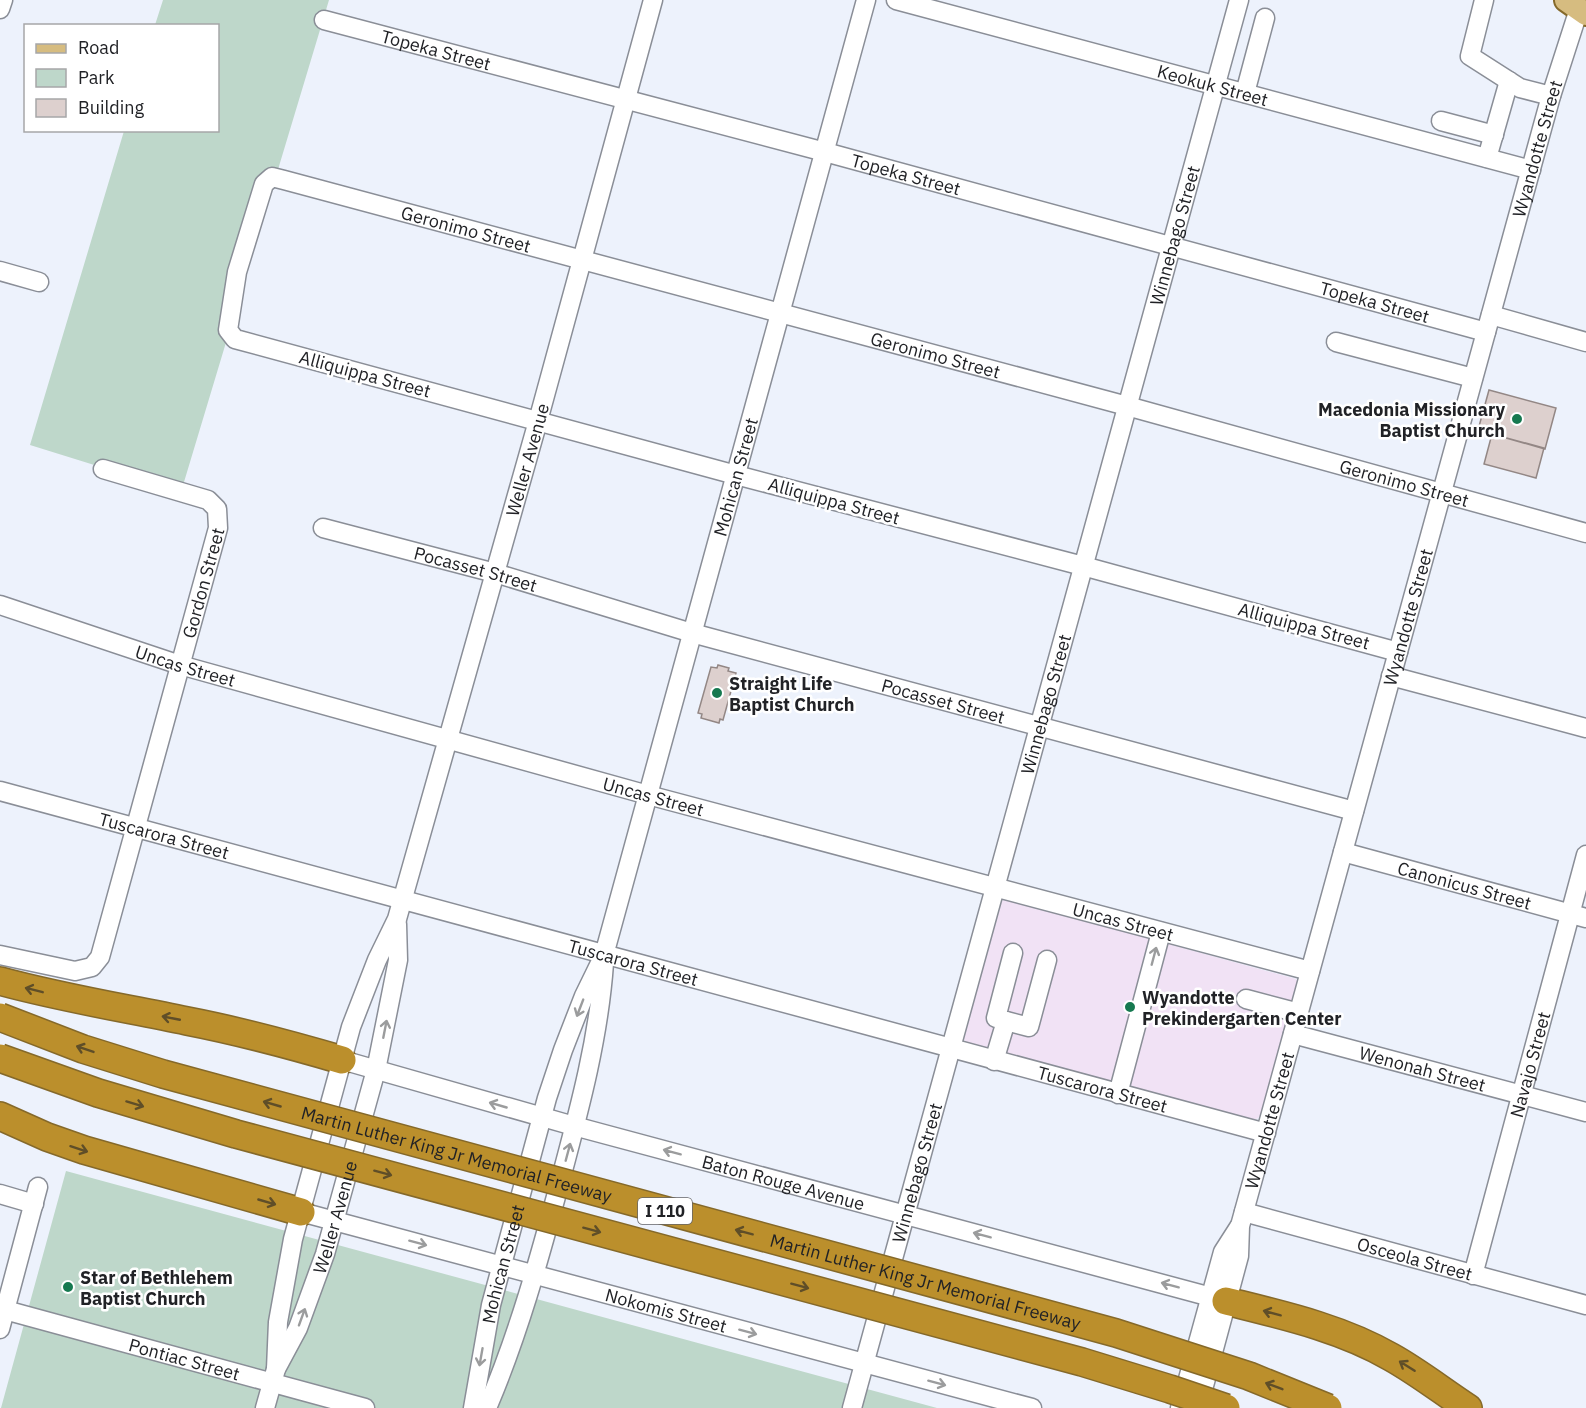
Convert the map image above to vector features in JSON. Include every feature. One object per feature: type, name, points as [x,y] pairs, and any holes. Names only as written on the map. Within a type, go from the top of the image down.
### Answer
[{"type":"highway","points":[[0,981],[69,998],[190,1021],[342,1060]]},
{"type":"highway","name":"Martin Luther King Jr Memorial Freeway","points":[[0,1017],[162,1074],[1132,1338],[1249,1376],[1328,1408]]},
{"type":"highway","name":"Martin Luther King Jr Memorial Freeway","points":[[0,1058],[98,1093],[225,1131],[1101,1368],[1226,1408]]},
{"type":"highway","points":[[0,1116],[84,1150],[300,1212]]},
{"type":"highway","points":[[1219,1299],[1318,1326],[1373,1347],[1413,1369],[1461,1404]]},
{"type":"street","points":[[0,9],[3,0]]},
{"type":"street","name":"Weller Avenue","points":[[274,1376],[278,1322],[300,1212],[358,1008],[403,900],[538,421],[653,0]]},
{"type":"street","name":"Mohican Street","points":[[473,1408],[486,1329],[541,1117],[584,996],[604,955],[866,0]]},
{"type":"street","name":"Keokuk Street","points":[[896,0],[1531,170]]},
{"type":"street","name":"Winnebago Street","points":[[852,1408],[1239,0]]},
{"type":"street","points":[[1485,0],[1470,56],[1520,88],[1551,96]]},
{"type":"street","name":"Wyandotte Street","points":[[1180,1408],[1219,1299],[1239,1256],[1242,1219],[1577,8]]},
{"type":"street","points":[[1245,93],[1265,18]]},
{"type":"street","name":"Topeka Street","points":[[324,20],[1172,246],[1488,324],[1586,342]]},
{"type":"street","points":[[1488,158],[1509,81]]},
{"type":"street","points":[[1440,121],[1494,135]]},
{"type":"street","name":"Geronimo Street","points":[[235,339],[228,330],[237,272],[264,184],[272,177],[1127,406],[1586,533]]},
{"type":"street","points":[[0,271],[39,282]]},
{"type":"street","name":"Alliquippa Street","points":[[235,339],[736,476],[1083,566],[1398,652]]},
{"type":"street","points":[[1336,342],[1473,378]]},
{"type":"street","name":"Gordon Street","points":[[0,955],[66,970],[82,970],[92,967],[103,951],[218,528],[217,509],[208,500],[103,469]]},
{"type":"street","name":"Pocasset Street","points":[[323,528],[495,573],[692,633],[1354,810]]},
{"type":"street","name":"Uncas Street","points":[[0,606],[180,665],[648,795],[1310,971]]},
{"type":"street","points":[[1391,676],[1586,728]]},
{"type":"street","name":"Tuscarora Street","points":[[0,791],[1266,1133]]},
{"type":"street","name":"Canonicus Street","points":[[1343,852],[1578,916]]},
{"type":"street","name":"Navajo Street","points":[[1473,1275],[1521,1095],[1578,916],[1586,855]]},
{"type":"street","name":"Weller Avenue","points":[[265,1408],[274,1376],[298,1328],[325,1254],[376,1070],[398,960],[397,919]]},
{"type":"street","points":[[1118,1094],[1161,932]]},
{"type":"street","points":[[1013,953],[996,1018],[1029,1027],[1047,960]]},
{"type":"street","name":"Mohican Street","points":[[487,1408],[518,1327],[535,1274],[585,1087],[602,1000],[604,955]]},
{"type":"street","points":[[1246,999],[1299,1013]]},
{"type":"street","points":[[993,1061],[1006,1020]]},
{"type":"street","name":"Wenonah Street","points":[[1293,1034],[1586,1112]]},
{"type":"street","name":"Baton Rouge Avenue","points":[[342,1060],[574,1126],[1219,1299]]},
{"type":"street","points":[[0,1194],[36,1195],[0,1329]]},
{"type":"street","name":"Nokomis Street","points":[[300,1212],[1032,1408]]},
{"type":"street","name":"Osceola Street","points":[[1242,1219],[1586,1305]]},
{"type":"street","name":"Wyandotte Street","points":[[1197,1408],[1219,1299]]},
{"type":"street","name":"Pontiac Street","points":[[5,1310],[274,1376],[365,1408]]},
{"type":"shaded area","name":"Wyandotte Prekindergarten Center","points":[[1005,899],[1296,979],[1298,983],[1261,1116],[1253,1121],[966,1043],[962,1035],[1000,902]]},
{"type":"green space","points":[[163,0],[329,0],[181,492],[30,445],[124,132],[219,132],[219,24],[155,24]]},
{"type":"green space","points":[[66,1171],[937,1408],[1,1408]]},
{"type":"building","name":"Macedonia Missionary Baptist Church","points":[[1489,390],[1556,408],[1545,449],[1478,430]]},
{"type":"building","points":[[1492,434],[1544,448],[1536,478],[1484,464]]},
{"type":"building","name":"Straight Life Baptist Church","points":[[718,665],[736,673],[723,720],[720,719],[719,723],[701,718],[702,714],[698,713],[711,667],[717,668]]},
{"type":"place","name":"Macedonia Missionary Baptist Church","points":[[1517,419]]},
{"type":"place","name":"Straight Life Baptist Church","points":[[717,693]]},
{"type":"place","name":"Wyandotte Prekindergarten Center","points":[[1130,1007]]},
{"type":"place","name":"Star of Bethlehem Baptist Church","points":[[68,1287]]}]
